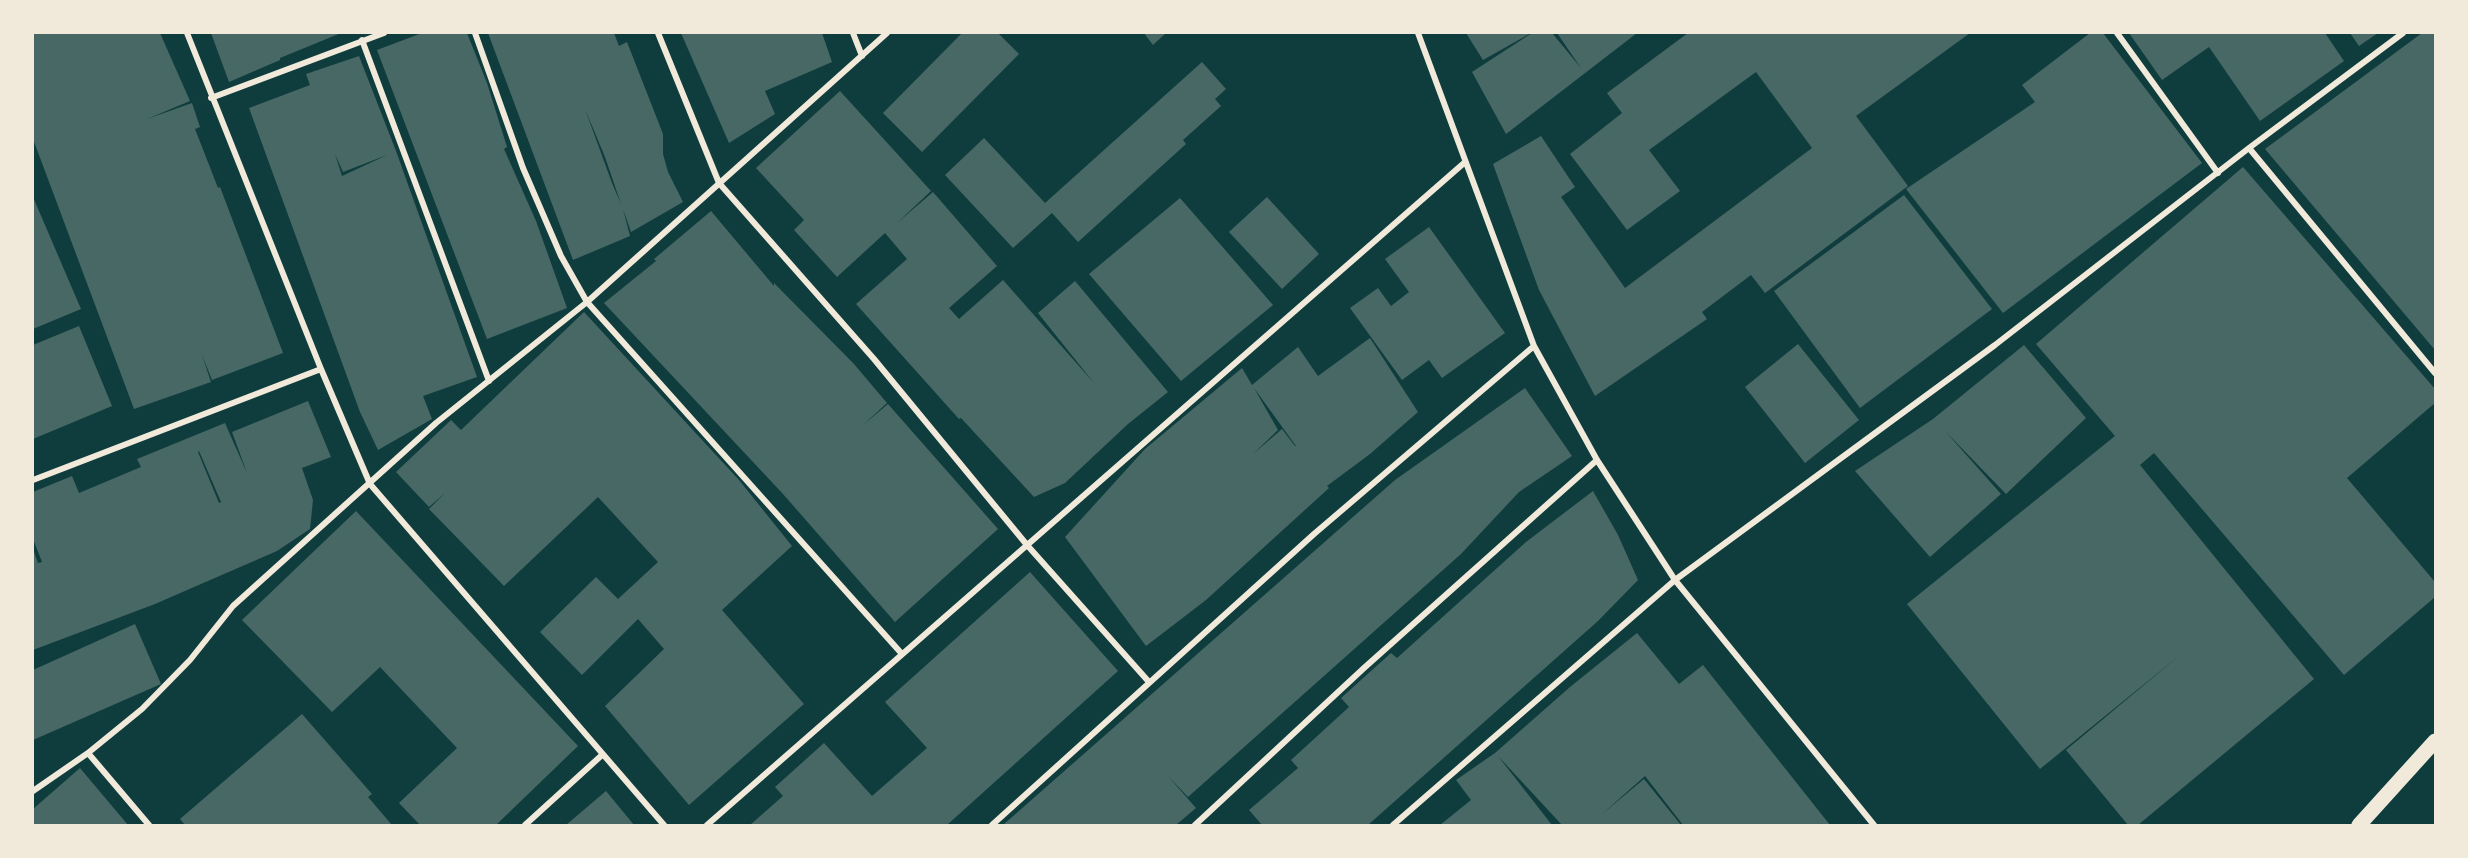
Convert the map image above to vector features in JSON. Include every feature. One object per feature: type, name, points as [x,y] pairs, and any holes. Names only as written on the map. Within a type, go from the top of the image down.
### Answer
[{"type":"main road","points":[[2359,825],[2435,741]]},
{"type":"street","points":[[187,33],[211,98],[370,484],[664,825]]},
{"type":"street","points":[[211,98],[384,33]]},
{"type":"street","points":[[475,33],[523,168],[561,256],[586,302],[902,654]]},
{"type":"street","points":[[658,33],[719,183],[874,358],[1027,545],[1149,682]]},
{"type":"street","points":[[853,33],[862,56]]},
{"type":"street","points":[[33,791],[88,753],[167,685],[233,606],[436,423],[586,302],[887,33]]},
{"type":"street","points":[[1418,33],[1464,163],[1534,346],[1597,460],[1675,579],[1875,825]]},
{"type":"street","points":[[2117,33],[2218,172]]},
{"type":"street","points":[[1393,825],[1675,579],[1995,345],[2249,148],[2403,33]]},
{"type":"street","points":[[362,40],[489,381]]},
{"type":"street","points":[[2249,148],[2435,373]]},
{"type":"street","points":[[707,825],[1464,163]]},
{"type":"street","points":[[992,825],[1314,534],[1534,346]]},
{"type":"street","points":[[33,480],[321,369]]},
{"type":"street","points":[[1195,825],[1364,668],[1597,460]]},
{"type":"street","points":[[88,753],[149,825]]},
{"type":"street","points":[[525,825],[602,755]]},
{"type":"building","points":[[33,33],[160,33],[190,101],[147,119],[192,103],[200,127],[195,129],[218,188],[220,187],[283,353],[212,380],[202,355],[211,382],[134,409],[33,139]]},
{"type":"building","points":[[211,33],[341,33],[229,82]]},
{"type":"building","points":[[422,33],[467,33],[487,83],[507,147],[504,149],[536,221],[567,308],[487,339],[377,50]]},
{"type":"building","points":[[488,33],[614,33],[619,46],[627,42],[663,134],[663,154],[668,172],[683,202],[631,232],[623,209],[630,236],[573,260]],"holes":[[[585,109],[605,157],[621,204]]]},
{"type":"building","points":[[681,33],[822,33],[832,62],[765,91],[775,114],[729,143]]},
{"type":"building","points":[[962,33],[998,33],[1019,54],[922,152],[883,113]]},
{"type":"building","points":[[1144,33],[1166,33],[1153,45]]},
{"type":"building","points":[[1466,33],[1531,33],[1483,60]]},
{"type":"building","points":[[1532,33],[1552,33],[1581,68],[1557,33],[1637,33],[1506,134],[1472,72]]},
{"type":"building","points":[[1688,33],[1970,33],[1856,116],[1908,186],[1765,293],[1751,275],[1702,312],[1707,319],[1595,396],[1539,290],[1493,164],[1541,136],[1575,187],[1561,197],[1625,288],[1812,148],[1756,72],[1649,150],[1680,191],[1627,230],[1570,154],[1622,113],[1607,93]]},
{"type":"building","points":[[2090,33],[2103,33],[2202,163],[2003,313],[1906,189],[2035,102],[2022,85]]},
{"type":"building","points":[[2129,33],[2325,33],[2344,61],[2260,121],[2209,47],[2162,80]]},
{"type":"building","points":[[2350,33],[2378,33],[2359,46]]},
{"type":"building","points":[[2422,33],[2435,33],[2435,350],[2265,149]]},
{"type":"building","points":[[359,56],[396,151],[477,377],[423,396],[432,419],[378,450],[360,412],[249,108],[310,85],[306,74]],"holes":[[[335,154],[343,172],[387,155],[342,176]]]},
{"type":"building","points":[[1202,62],[1226,89],[1215,99],[1221,106],[1183,140],[1186,144],[1078,242],[1052,213],[1013,248],[945,175],[984,138],[1045,203]]},
{"type":"building","points":[[840,91],[931,191],[897,223],[933,192],[997,266],[949,308],[959,319],[1003,280],[1094,383],[1038,313],[1075,281],[1168,392],[1128,424],[1065,483],[1034,497],[961,418],[959,419],[856,304],[907,259],[885,233],[837,277],[794,230],[804,220],[756,168]]},
{"type":"building","points":[[2243,167],[2435,389],[2435,403],[2347,478],[2435,582],[2435,597],[2344,675],[2154,453],[2140,465],[2314,679],[2138,825],[2128,825],[2066,750],[2180,655],[2040,769],[1907,604],[2115,436],[2036,344]]},
{"type":"building","points":[[1904,195],[1992,309],[1860,408],[1774,291]]},
{"type":"building","points":[[33,197],[81,309],[33,329]]},
{"type":"building","points":[[1267,197],[1319,254],[1282,289],[1229,232]]},
{"type":"building","points":[[1180,198],[1273,305],[1181,381],[1089,274]]},
{"type":"building","points":[[711,211],[774,286],[774,283],[854,364],[887,403],[863,425],[888,404],[998,529],[895,622],[783,494],[604,303],[656,261],[654,259]]},
{"type":"building","points":[[1429,227],[1505,333],[1442,378],[1429,360],[1402,380],[1350,308],[1378,288],[1391,306],[1409,292],[1385,259]]},
{"type":"building","points":[[584,312],[739,480],[792,546],[722,610],[804,704],[689,805],[605,706],[664,649],[638,619],[582,675],[540,632],[596,577],[618,599],[658,562],[598,497],[504,586],[429,509],[445,493],[429,507],[396,472],[451,420],[461,430]]},
{"type":"building","points":[[79,326],[112,406],[33,439],[33,345]]},
{"type":"building","points":[[1370,338],[1418,412],[1370,454],[1327,486],[1329,488],[1206,600],[1146,646],[1065,537],[1145,449],[1242,368],[1252,385],[1298,347],[1318,376]],"holes":[[[1254,388],[1296,446],[1282,429],[1253,454],[1278,430]]]},
{"type":"building","points":[[1798,344],[1859,420],[1805,463],[1745,387]]},
{"type":"building","points":[[2024,345],[2086,418],[2006,494],[1945,431],[2001,494],[1930,557],[1855,471],[1933,419]]},
{"type":"building","points":[[1525,388],[1572,456],[1519,492],[1461,554],[1188,797],[1167,775],[1196,808],[1176,825],[1003,825],[1395,480]]},
{"type":"building","points":[[308,401],[331,457],[302,468],[313,500],[310,529],[277,551],[155,604],[33,650],[33,549],[38,563],[42,562],[33,539],[33,492],[72,476],[79,493],[141,467],[137,459],[225,423],[247,473],[232,432]],"holes":[[[199,451],[221,502],[219,503]]]},
{"type":"building","points":[[1593,491],[1618,535],[1638,580],[1598,621],[1368,825],[1262,825],[1249,810],[1298,768],[1291,760],[1349,707],[1341,698],[1391,653],[1397,658],[1526,542]]},
{"type":"building","points":[[356,511],[578,746],[496,825],[420,825],[399,803],[457,748],[380,667],[332,712],[242,620]]},
{"type":"building","points":[[1030,572],[1118,671],[947,825],[750,825],[783,796],[775,787],[824,743],[872,796],[927,748],[885,702]]},
{"type":"building","points":[[135,624],[161,684],[33,740],[33,670]]},
{"type":"building","points":[[1637,633],[1679,684],[1703,665],[1830,825],[1683,825],[1645,776],[1601,815],[1644,779],[1681,825],[1562,825],[1498,756],[1552,825],[1440,825],[1471,800],[1456,780],[1495,753],[1570,687]]},
{"type":"building","points":[[302,714],[372,794],[368,797],[392,825],[185,825],[180,819]]},
{"type":"building","points":[[80,768],[128,825],[33,825],[33,809]]},
{"type":"building","points":[[606,791],[634,825],[566,825]]}]
